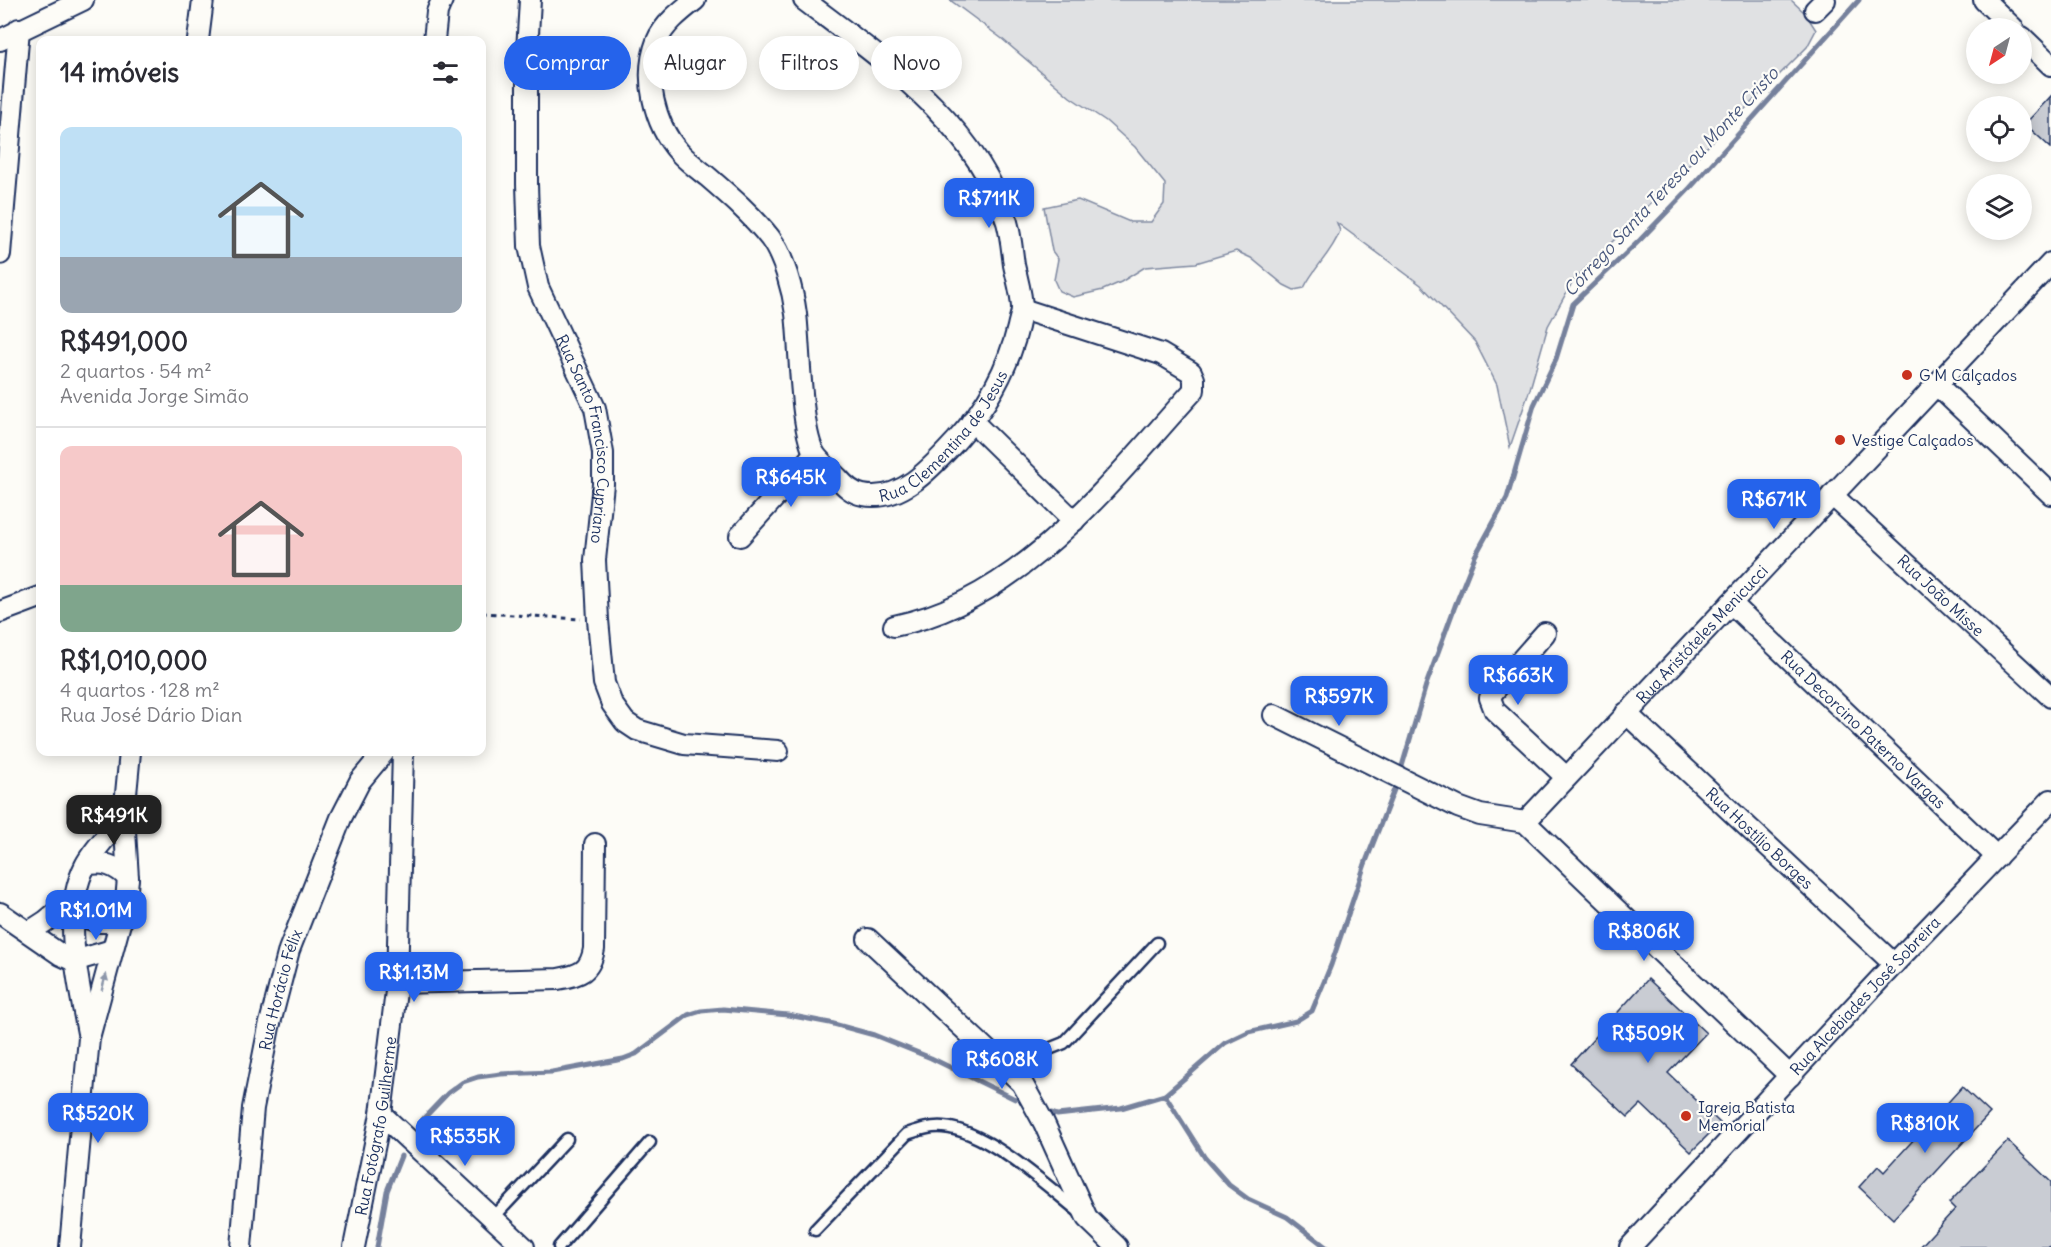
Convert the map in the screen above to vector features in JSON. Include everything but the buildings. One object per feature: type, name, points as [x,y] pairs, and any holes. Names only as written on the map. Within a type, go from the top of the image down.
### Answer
[{"type":"street","points":[[0,40],[83,0]]},
{"type":"street","points":[[198,36],[203,0]]},
{"type":"street","points":[[434,36],[437,12],[442,0]]},
{"type":"street","name":"Rua Santo Francisco Cypriano","points":[[530,0],[527,51],[529,246],[538,287],[596,408],[603,453],[603,484],[595,560],[604,683],[612,704],[625,722],[637,730],[684,744],[778,751]]},
{"type":"street","points":[[695,0],[674,17],[658,39],[651,61],[652,92],[663,129],[680,153],[752,217],[773,241],[789,279],[796,313],[804,409],[814,454],[740,536]]},
{"type":"street","name":"Rua Clementina de Jesus","points":[[804,0],[897,71],[957,131],[989,179],[1008,224],[1022,309],[1014,345],[1001,374],[972,421],[927,471],[907,486],[889,495],[864,496],[849,489],[814,454]]},
{"type":"street","points":[[1984,0],[2003,18]]},
{"type":"street","points":[[0,254],[19,29]]},
{"type":"street","points":[[2032,47],[2051,65]]},
{"type":"street","name":"Rua Aristóteles Menicucci","points":[[1525,822],[1832,495],[2047,275]]},
{"type":"street","points":[[894,626],[923,620],[972,599],[1005,578],[1074,521],[1194,390],[1194,379],[1191,372],[1161,354],[1022,309]]},
{"type":"street","points":[[1937,385],[2051,494]]},
{"type":"street","points":[[972,421],[1074,521]]},
{"type":"street","name":"Rua João Misse","points":[[1832,495],[2051,697]]},
{"type":"street","points":[[0,612],[36,598]]},
{"type":"street","name":"Rua Decorcino Paterno Vargas","points":[[1731,603],[1996,857]]},
{"type":"street","points":[[1545,633],[1490,698],[1495,711],[1566,777]]},
{"type":"street","name":"Rua Hostílio Borges","points":[[1626,713],[1894,964]]},
{"type":"street","points":[[1274,715],[1469,811],[1480,815],[1525,822],[1790,1076]]},
{"type":"street","points":[[70,1247],[89,1038],[112,950],[123,919],[128,878],[124,815],[130,756]]},
{"type":"street","name":"Rua Horácio Félix","points":[[241,1247],[253,1108],[269,1027],[289,950],[341,819],[360,781],[381,756]]},
{"type":"street","name":"Rua Fotógrafo Guilherme","points":[[354,1247],[381,1114],[397,983],[403,756]]},
{"type":"street","name":"Rua Alcebiades José Sobreira","points":[[1630,1247],[1894,964],[2051,800]]},
{"type":"street","points":[[89,1038],[74,961],[75,905],[86,865],[124,815]]},
{"type":"street","points":[[397,983],[558,979],[584,971],[591,962],[594,949],[595,844]]},
{"type":"street","points":[[86,865],[105,863],[119,869],[128,878]]},
{"type":"street","points":[[75,905],[96,922],[109,923],[123,919]]},
{"type":"street","points":[[29,932],[75,905]]},
{"type":"street","points":[[0,913],[61,955],[74,961],[112,950]]},
{"type":"street","points":[[868,939],[1022,1083],[1044,1123],[1087,1218],[1117,1247]]},
{"type":"street","points":[[381,1114],[524,1247]]},
{"type":"lane","points":[[1022,1083],[1022,1055],[1034,1049],[1049,1050],[1064,1043],[1157,943]]},
{"type":"lane","points":[[815,1230],[907,1134],[924,1128],[942,1127],[963,1131],[1012,1157],[1087,1218]]},
{"type":"lane","points":[[493,1218],[567,1139]]},
{"type":"lane","points":[[559,1247],[650,1142]]},
{"type":"path","points":[[486,613],[598,620]]},
{"type":"shaded area","points":[[950,0],[1791,0],[1805,13],[1816,30],[1807,47],[1573,281],[1548,326],[1510,447],[1497,385],[1475,342],[1421,285],[1337,223],[1340,231],[1337,239],[1304,288],[1294,290],[1284,285],[1251,258],[1236,251],[1196,263],[1145,267],[1103,290],[1073,297],[1059,291],[1054,280],[1058,259],[1052,251],[1044,207],[1078,200],[1130,222],[1151,222],[1164,204],[1165,184],[1135,147],[1106,121],[1070,97],[1001,38]]},
{"type":"waterway","name":"Córrego Santa Teresa ou Monte Cristo","points":[[1400,773],[1426,685],[1455,606],[1475,556],[1507,498],[1534,405],[1556,359],[1573,304],[1690,188],[1859,0]]},
{"type":"waterway","name":"Córrego Santa Teresa ou Monte Cristo","points":[[1052,1113],[1057,1115],[1121,1108],[1165,1095],[1225,1043],[1248,1032],[1296,1021],[1312,1011],[1331,965],[1365,864],[1397,782]]},
{"type":"waterway","name":"Córrego Santa Teresa ou Monte Cristo","points":[[423,1119],[448,1093],[463,1082],[478,1077],[552,1072],[623,1059],[636,1054],[688,1015],[723,1009],[788,1015],[874,1035],[931,1058],[1015,1099]]},
{"type":"waterway","points":[[1165,1095],[1205,1158],[1229,1185],[1248,1199],[1287,1217],[1326,1247]]},
{"type":"waterway","name":"Córrego Santa Teresa ou Monte Cristo","points":[[377,1247],[387,1191],[401,1156]]},
{"type":"place","name":"G M Calçados","points":[[1907,375]]},
{"type":"place","name":"Vestige Calçados","points":[[1840,440]]},
{"type":"place","name":"Igreja Batista Memorial","points":[[1686,1116]]}]
